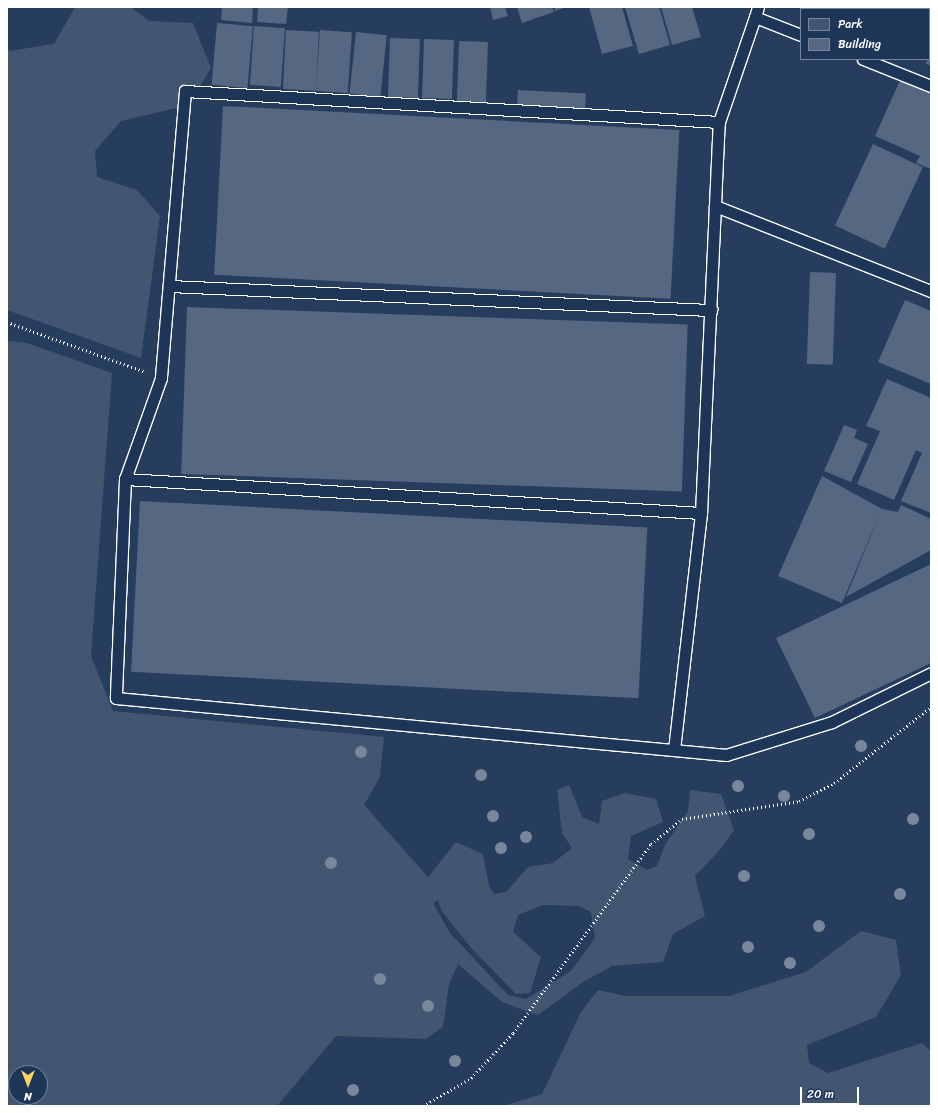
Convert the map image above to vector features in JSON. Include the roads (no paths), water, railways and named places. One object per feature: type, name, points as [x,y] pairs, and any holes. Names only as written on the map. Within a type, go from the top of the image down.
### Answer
[{"type":"lane","points":[[674,750],[701,513],[719,122],[756,12],[800,34]]},
{"type":"lane","points":[[866,60],[931,86]]},
{"type":"lane","points":[[719,122],[185,91],[161,378],[125,479],[116,698],[726,755],[832,722],[931,673]]},
{"type":"lane","points":[[715,206],[931,291]]},
{"type":"lane","points":[[169,286],[711,310]]},
{"type":"lane","points":[[125,479],[701,513]]}]
